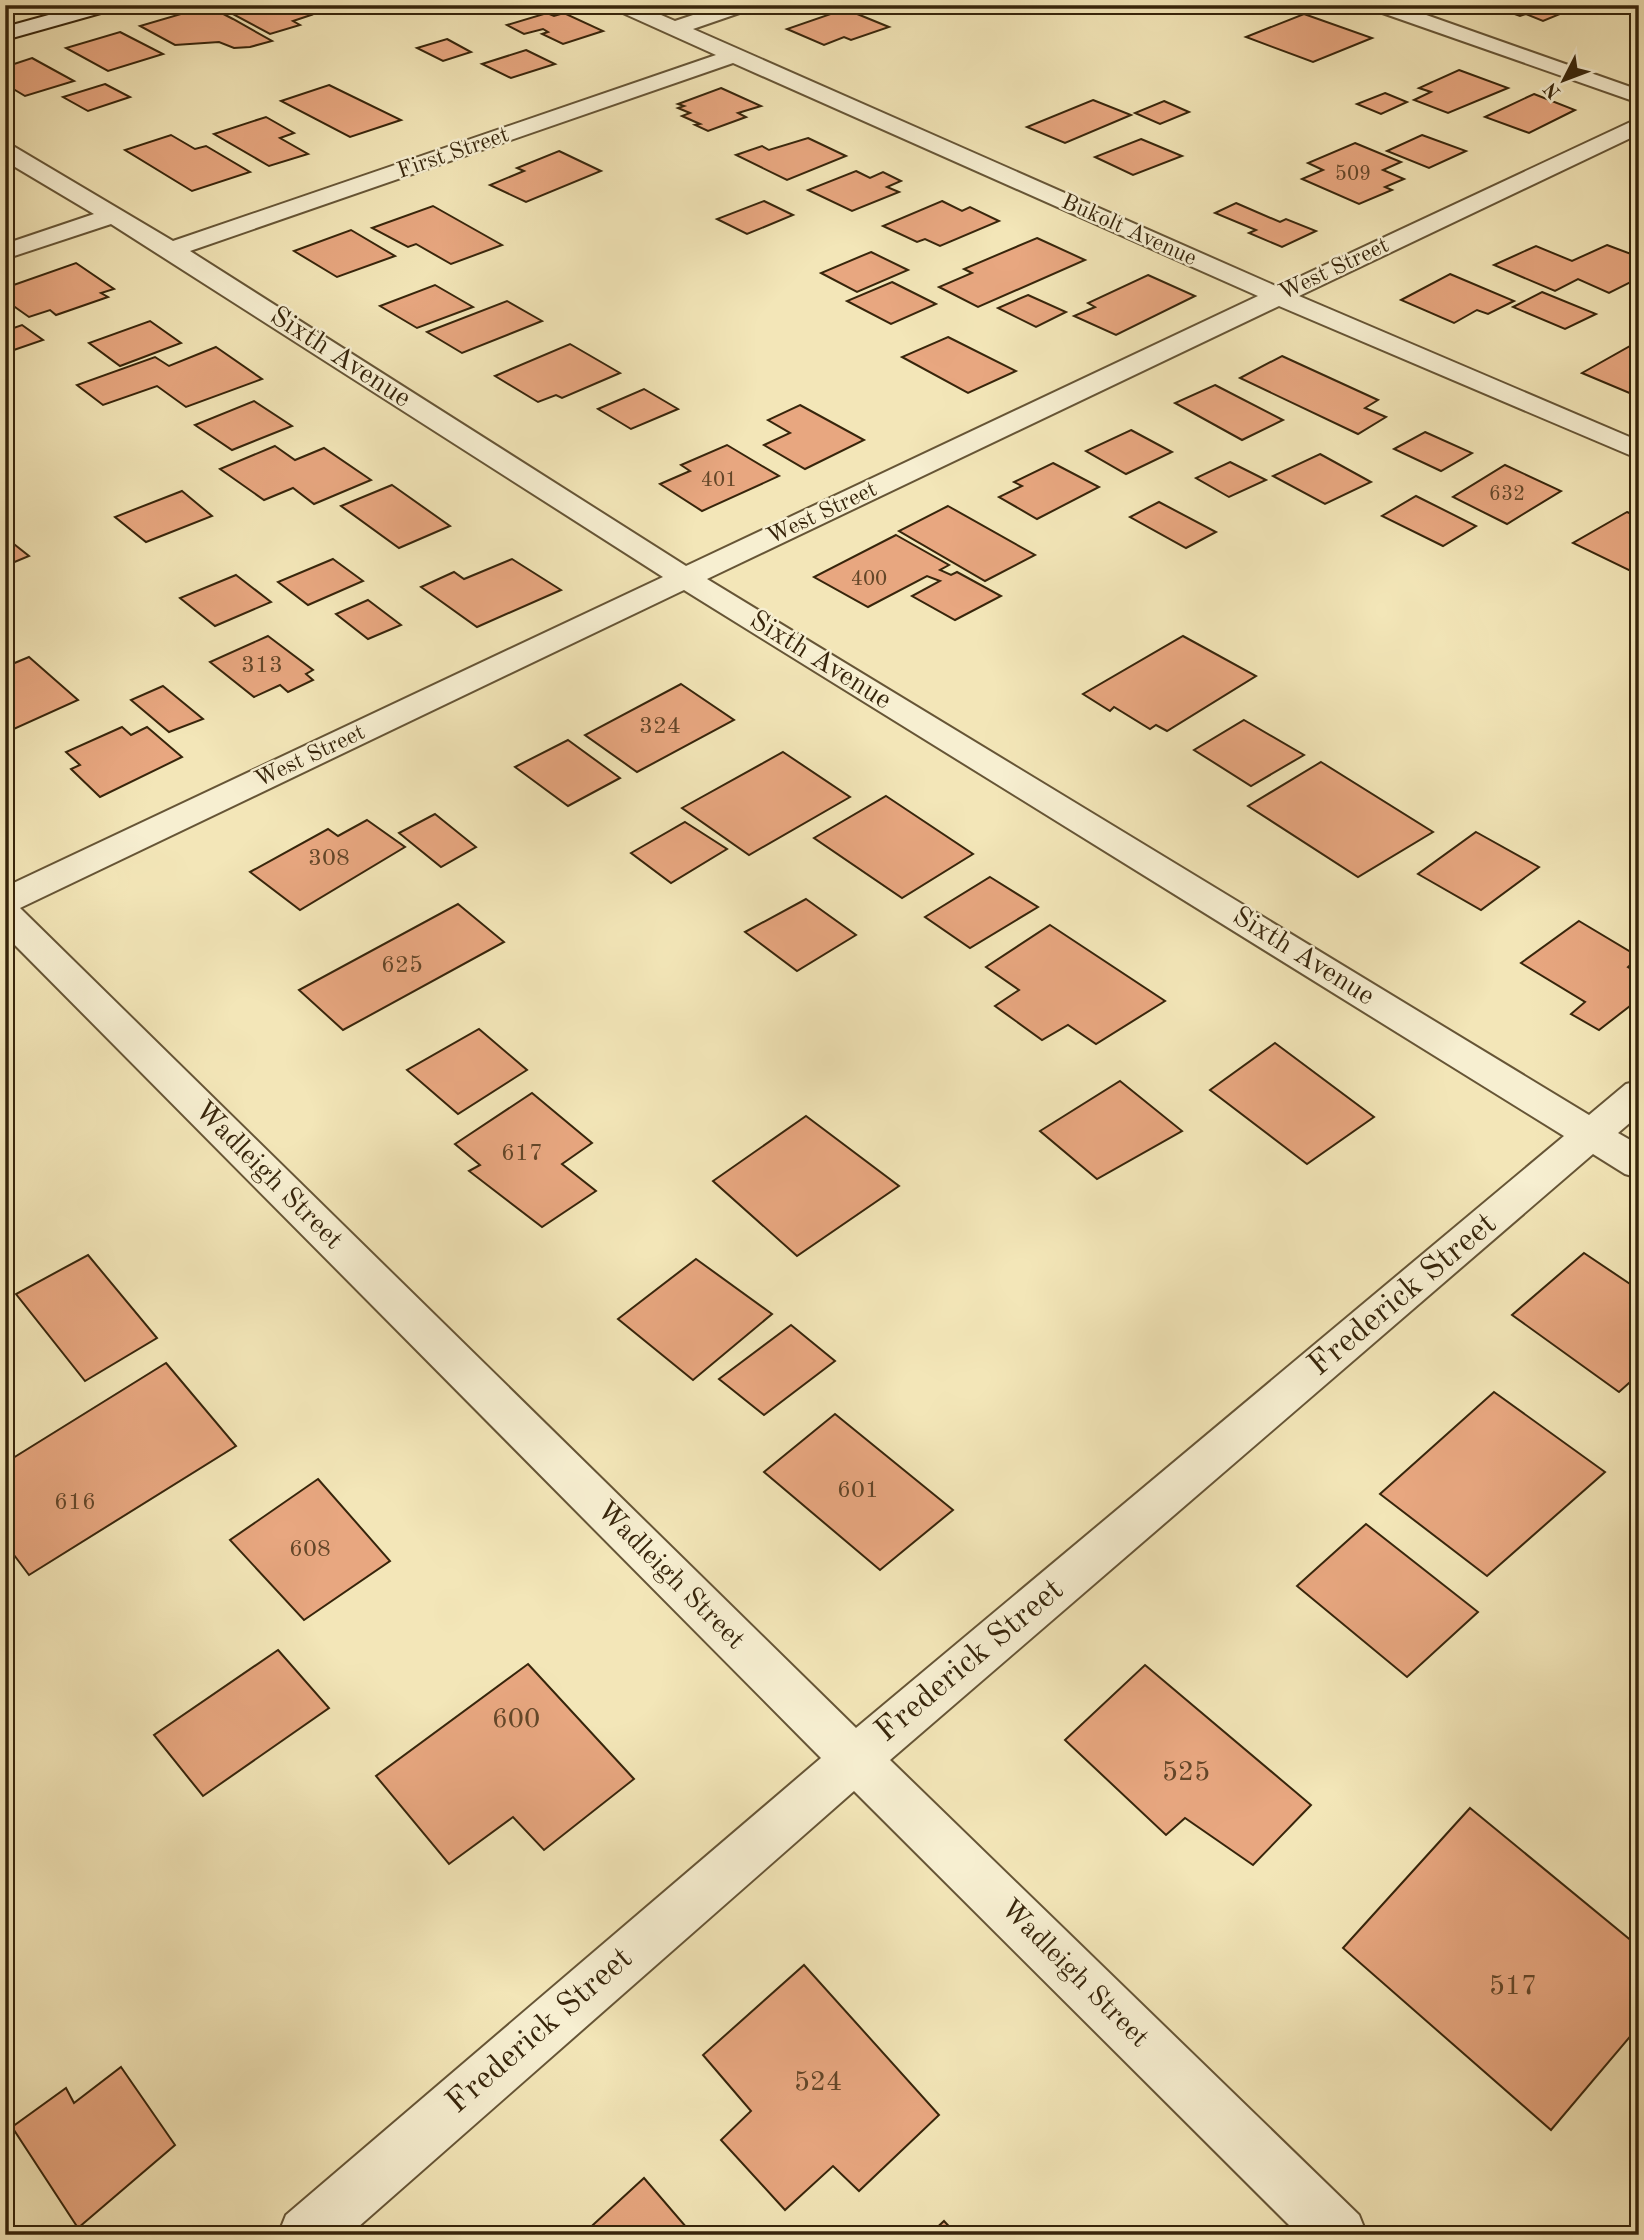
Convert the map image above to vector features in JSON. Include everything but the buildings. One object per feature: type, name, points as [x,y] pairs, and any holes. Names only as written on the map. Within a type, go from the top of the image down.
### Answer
[{"type":"street","points":[[5,34],[108,5]]},
{"type":"street","name":"Bukolt Avenue","points":[[621,5],[1278,296],[1639,451]]},
{"type":"street","points":[[673,29],[744,5]]},
{"type":"street","points":[[1378,5],[1639,97]]},
{"type":"street","name":"First Street","points":[[170,250],[735,55]]},
{"type":"street","name":"West Street","points":[[5,901],[1639,125]]},
{"type":"street","name":"Sixth Avenue","points":[[5,150],[170,250],[685,578],[1639,1164]]},
{"type":"street","points":[[5,252],[111,216]]},
{"type":"street","name":"Wadleigh Street","points":[[5,914],[855,1759],[1339,2235]]},
{"type":"street","name":"Frederick Street","points":[[306,2235],[855,1759],[1639,1094]]}]
